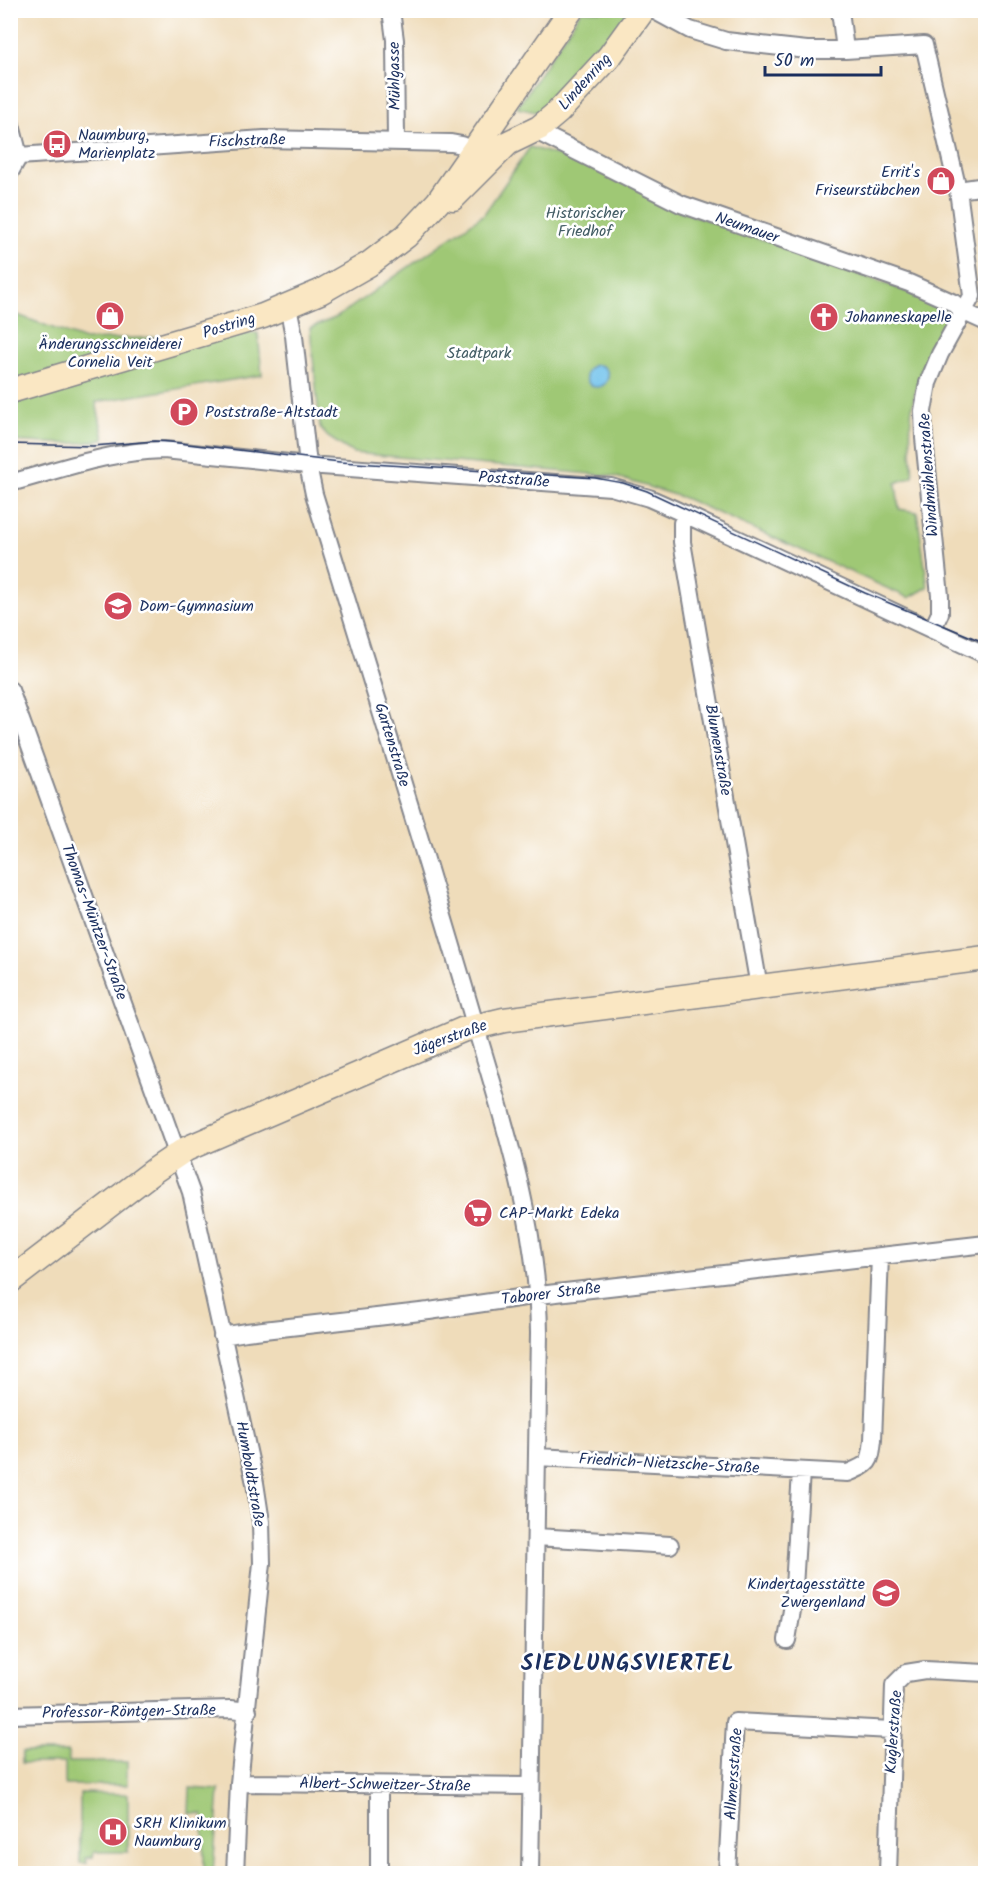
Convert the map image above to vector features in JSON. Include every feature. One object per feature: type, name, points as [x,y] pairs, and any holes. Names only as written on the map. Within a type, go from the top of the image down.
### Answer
[{"type":"main road","name":"Lindenring","points":[[426,216],[454,198],[479,158],[495,120],[571,10]]},
{"type":"main road","name":"Lindenring","points":[[479,158],[543,125],[609,57],[643,10]]},
{"type":"main road","points":[[495,120],[500,134],[506,138],[525,134]]},
{"type":"main road","name":"Postring","points":[[10,391],[243,323],[288,306],[354,273],[406,236],[426,216]]},
{"type":"main road","name":"Jägerstraße","points":[[10,1281],[178,1153],[453,1033],[520,1017],[986,958]]},
{"type":"street","name":"Mühlgasse","points":[[391,10],[395,40],[396,141]]},
{"type":"street","points":[[653,10],[690,30],[726,41],[807,50],[845,50],[840,10]]},
{"type":"street","name":"Windmühlenstraße","points":[[845,50],[924,45],[958,190],[972,296],[933,367],[923,411],[941,607],[932,630]]},
{"type":"street","points":[[10,121],[19,156],[10,172]]},
{"type":"street","name":"Neumauer","points":[[525,134],[681,204],[909,283],[954,303],[964,312],[986,322]]},
{"type":"street","name":"Fischstraße","points":[[19,156],[264,139],[451,143],[462,145],[479,158]]},
{"type":"street","points":[[958,190],[986,186]]},
{"type":"street","name":"Gartenstraße","points":[[288,306],[294,336],[308,465],[314,494],[476,1026]]},
{"type":"street","name":"Poststraße","points":[[10,483],[91,460],[144,450],[180,451],[308,465],[600,486],[637,494],[686,514],[986,655]]},
{"type":"street","name":"Blumenstraße","points":[[686,514],[682,523],[682,542],[759,987]]},
{"type":"street","name":"Thomas-Müntzer-Straße","points":[[10,690],[178,1153]]},
{"type":"street","points":[[476,1026],[514,1156],[539,1295],[530,1874]]},
{"type":"street","name":"Humboldtstraße","points":[[178,1153],[191,1192],[255,1483],[261,1522],[261,1573],[239,1783],[235,1874]]},
{"type":"street","name":"Taborer Straße","points":[[222,1336],[539,1295],[986,1244]]},
{"type":"street","points":[[787,1640],[793,1604],[801,1471],[848,1473],[870,1461],[873,1440],[880,1256]]},
{"type":"street","name":"Friedrich-Nietzsche-Straße","points":[[537,1457],[801,1471]]},
{"type":"street","points":[[536,1537],[670,1545]]},
{"type":"street","name":"Kuglerstraße","points":[[888,1874],[894,1685],[906,1673],[925,1670],[986,1673]]},
{"type":"street","name":"Professor-Röntgen-Straße","points":[[10,1715],[231,1709],[248,1711]]},
{"type":"street","name":"Allmersstraße","points":[[727,1874],[735,1722],[892,1730]]},
{"type":"street","name":"Albert-Schweitzer-Straße","points":[[239,1783],[531,1786]]},
{"type":"street","points":[[379,1785],[379,1874]]},
{"type":"green space","points":[[581,11],[632,11],[608,47],[545,114],[517,108]]},
{"type":"green space","name":"Stadtpark","points":[[530,147],[608,171],[679,210],[903,290],[948,309],[949,317],[916,387],[911,426],[913,476],[896,483],[899,509],[917,512],[928,587],[909,598],[684,498],[613,476],[353,453],[328,437],[320,428],[310,328],[337,317],[484,214]]},
{"type":"green space","points":[[15,314],[85,340],[258,333],[262,375],[96,402],[104,439],[71,443],[11,441],[10,323]]},
{"type":"green space","points":[[22,1752],[68,1752],[69,1762],[127,1762],[127,1785],[65,1785],[65,1763],[22,1763]]},
{"type":"green space","points":[[190,1788],[219,1790],[213,1873],[204,1873],[203,1814],[189,1813]]},
{"type":"green space","points":[[80,1793],[128,1794],[128,1852],[94,1852],[93,1857],[86,1858],[87,1863],[80,1863]]},
{"type":"water","points":[[597,365],[607,372],[608,376],[601,386],[597,387],[587,380],[586,376],[593,366]]},
{"type":"tram line","points":[[10,444],[93,446],[154,441],[170,442],[340,462],[595,478],[623,483],[647,491],[865,593],[986,643]]},
{"type":"place","name":"Naumburg, Marienplatz","points":[[57,144]]},
{"type":"place","name":"Errit's Friseurstübchen","points":[[941,181]]},
{"type":"place","name":"Änderungsschneiderei Cornelia Veit","points":[[110,316]]},
{"type":"place","name":"Johanneskapelle","points":[[824,317]]},
{"type":"place","name":"Poststraße-Altstadt","points":[[184,412]]},
{"type":"place","name":"Dom-Gymnasium","points":[[118,606]]},
{"type":"place","name":"CAP-Markt Edeka","points":[[478,1213]]},
{"type":"place","name":"Kindertagesstätte Zwergenland","points":[[886,1593]]},
{"type":"place","name":"SRH Klinikum Naumburg","points":[[113,1832]]},
{"type":"district","name":"SIEDLUNGSVIERTEL","points":[[628,1664]]},
{"type":"park label","name":"Historischer Friedhof","points":[[585,222]]}]
